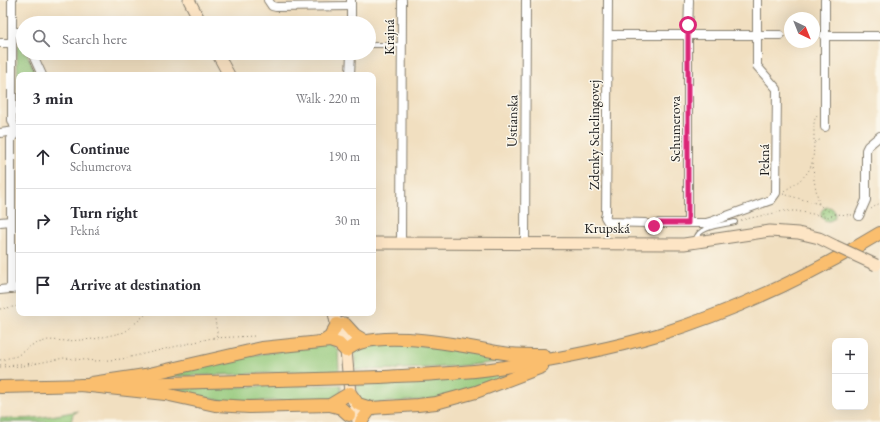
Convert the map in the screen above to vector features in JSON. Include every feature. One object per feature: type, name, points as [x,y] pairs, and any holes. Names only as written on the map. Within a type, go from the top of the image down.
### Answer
[{"type":"main road","points":[[0,387],[380,377],[483,370],[571,356],[658,335],[741,304],[819,268],[880,233]]},
{"type":"main road","points":[[324,342],[330,337],[339,319],[355,335],[365,341]]},
{"type":"main road","points":[[81,385],[145,375],[262,348],[334,341],[346,351],[349,347],[365,341],[421,339],[512,354],[571,356]]},
{"type":"main road","points":[[330,405],[350,393],[362,407],[371,408],[418,405],[452,399],[476,392],[571,356]]},
{"type":"main road","points":[[81,385],[165,394],[215,405],[249,408],[330,405],[341,408],[355,420],[371,408]]},
{"type":"street","points":[[12,0],[12,120],[16,127]]},
{"type":"street","points":[[189,0],[197,16]]},
{"type":"street","points":[[268,0],[272,6],[276,7],[351,3],[351,16]]},
{"type":"street","name":"Krajná","points":[[401,243],[402,0]]},
{"type":"street","name":"Ustianska","points":[[525,243],[526,0]]},
{"type":"street","name":"Zdenky Schelingovej","points":[[608,0],[605,217],[608,222],[645,223],[652,230]]},
{"type":"street","name":"Schumerova","points":[[688,0],[688,223]]},
{"type":"street","name":"Pekná","points":[[652,230],[659,223],[713,221],[771,200],[776,193],[777,89],[757,66],[757,0]]},
{"type":"street","points":[[825,0],[825,127]]},
{"type":"street","points":[[608,35],[780,35]]},
{"type":"street","points":[[824,36],[880,36]]},
{"type":"street","points":[[0,43],[12,43]]},
{"type":"street","points":[[35,60],[41,72]]},
{"type":"street","points":[[221,60],[227,72]]},
{"type":"street","points":[[350,60],[350,72]]},
{"type":"street","points":[[0,133],[16,131]]},
{"type":"street","points":[[0,290],[15,288],[11,221],[11,139],[16,133]]},
{"type":"street","points":[[859,216],[866,200],[866,150],[871,143],[880,136]]},
{"type":"street","points":[[0,222],[11,221]]},
{"type":"street","points":[[652,230],[653,243]]},
{"type":"street","name":"Krupská","points":[[376,243],[696,243],[743,234],[770,231],[812,236],[878,266]]},
{"type":"street","points":[[339,319],[349,341],[346,351],[350,393],[356,407],[355,420]]},
{"type":"lane","points":[[376,45],[402,45]]},
{"type":"lane","points":[[696,243],[697,236],[701,231],[735,222]]},
{"type":"path","points":[[819,204],[814,180],[813,161],[815,119],[821,112],[825,111]]},
{"type":"path","points":[[814,142],[822,139]]},
{"type":"path","points":[[813,161],[807,174],[779,194],[819,204],[824,209],[835,214],[848,214]]},
{"type":"path","points":[[821,216],[824,209]]},
{"type":"path","points":[[735,222],[778,212],[796,211],[830,217],[835,214]]},
{"type":"path","points":[[0,309],[16,306]]},
{"type":"path","points":[[0,360],[18,356],[32,345],[48,340],[68,341],[94,339],[125,332],[144,316]]},
{"type":"path","points":[[212,338],[217,335],[214,316]]},
{"type":"path","points":[[0,366],[64,358],[96,361],[122,359],[212,338],[255,336]]},
{"type":"green space","points":[[17,60],[30,60],[35,72],[17,72]]},
{"type":"green space","points":[[828,207],[833,209],[835,214],[833,219],[828,221],[823,219],[821,214],[823,209]]},
{"type":"green space","points":[[331,344],[338,350],[339,371],[152,377],[224,359]]},
{"type":"green space","points":[[390,344],[413,344],[517,359],[456,366],[356,370],[354,352],[357,348]]},
{"type":"green space","points":[[517,371],[475,388],[438,399],[364,404],[358,398],[357,385],[465,378]]},
{"type":"green space","points":[[341,385],[341,393],[337,399],[231,402],[152,389]]},
{"type":"green space","points":[[78,411],[73,414],[71,422],[0,422],[0,418],[30,418]]},
{"type":"route","points":[[654,226],[659,223],[688,223],[688,25]]}]
